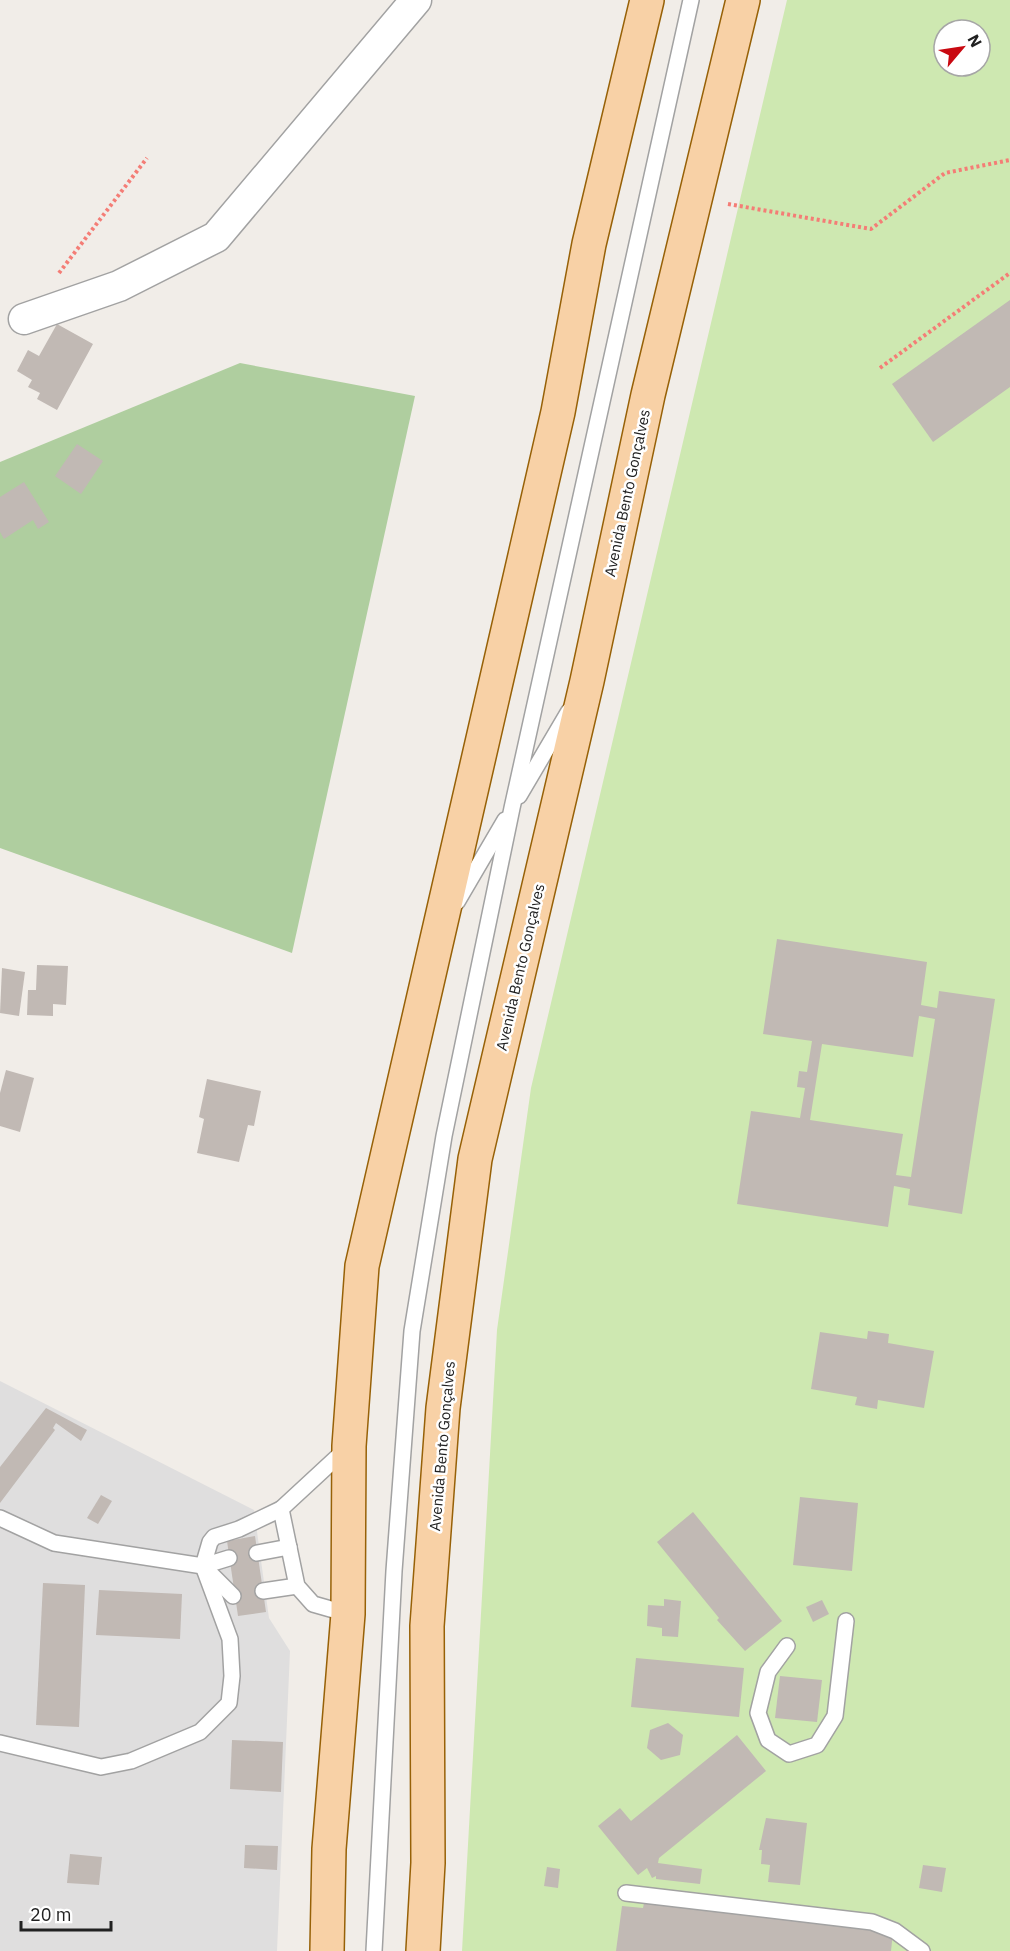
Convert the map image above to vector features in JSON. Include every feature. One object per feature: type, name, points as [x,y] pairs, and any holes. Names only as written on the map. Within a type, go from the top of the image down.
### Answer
[{"type":"main road","points":[[327,1951],[329,1849],[348,1614],[349,1446],[362,1266],[558,412],[589,244],[647,0]]},
{"type":"main road","name":"Avenida Bento Gonçalves","points":[[423,1951],[428,1863],[427,1626],[443,1407],[473,1170],[587,681],[648,395],[743,0]]},
{"type":"street","points":[[24,319],[119,286],[216,237],[416,0]]},
{"type":"lane","points":[[374,1951],[394,1570],[412,1332],[444,1136],[512,808],[691,0]]},
{"type":"lane","points":[[437,936],[587,681]]},
{"type":"lane","points":[[0,1743],[100,1767],[131,1761],[200,1732],[213,1721],[229,1703],[232,1676],[230,1639],[203,1566],[214,1537],[239,1529],[281,1509],[349,1446]]},
{"type":"lane","points":[[281,1509],[297,1586],[313,1604],[348,1614]]},
{"type":"lane","points":[[0,1518],[54,1543],[203,1566],[229,1558]]},
{"type":"lane","points":[[257,1553],[289,1547]]},
{"type":"lane","points":[[203,1566],[233,1596]]},
{"type":"lane","points":[[263,1591],[297,1586]]},
{"type":"lane","points":[[787,1646],[768,1671],[758,1713],[768,1740],[789,1754],[817,1744],[835,1716],[846,1621]]},
{"type":"lane","points":[[626,1893],[872,1922],[895,1930],[922,1951]]},
{"type":"path","points":[[53,281],[147,158]]},
{"type":"path","points":[[728,204],[871,229],[945,173],[1010,160]]},
{"type":"path","points":[[880,368],[1010,273]]},
{"type":"shaded area","points":[[0,1381],[254,1510],[269,1618],[290,1651],[277,1951],[0,1951]]},
{"type":"green space","points":[[787,0],[1010,0],[1010,1951],[462,1951],[497,1330],[531,1088]]},
{"type":"green space","points":[[240,363],[415,396],[292,953],[0,848],[0,462]]},
{"type":"building","points":[[1010,300],[1010,387],[933,442],[892,384]]},
{"type":"building","points":[[57,324],[93,344],[57,410],[37,399],[40,393],[28,387],[32,380],[17,371],[28,350],[39,356]]},
{"type":"building","points":[[77,444],[103,461],[81,494],[55,476]]},
{"type":"building","points":[[24,482],[49,522],[38,529],[33,520],[4,539],[0,532],[0,497]]},
{"type":"building","points":[[777,939],[927,962],[921,1005],[937,1008],[939,991],[995,999],[962,1214],[908,1205],[910,1189],[894,1186],[888,1227],[737,1204],[751,1111],[800,1118],[805,1088],[797,1087],[799,1071],[807,1072],[812,1041],[763,1034]],"holes":[[[919,1016],[935,1019],[911,1177],[896,1175],[903,1134],[810,1120],[822,1044],[913,1057]]]},
{"type":"building","points":[[37,965],[68,966],[66,1005],[53,1004],[53,1016],[27,1015],[28,990],[36,990]]},
{"type":"building","points":[[2,968],[25,972],[19,1016],[0,1013]]},
{"type":"building","points":[[6,1070],[34,1078],[20,1132],[0,1126],[0,1093]]},
{"type":"building","points":[[207,1079],[261,1091],[254,1126],[248,1125],[239,1162],[197,1153],[204,1119],[199,1117]]},
{"type":"building","points":[[868,1331],[889,1334],[888,1343],[934,1351],[924,1408],[878,1400],[877,1409],[855,1405],[857,1397],[811,1389],[820,1332],[867,1339]]},
{"type":"building","points":[[46,1408],[87,1430],[81,1441],[56,1423],[53,1428],[55,1430],[0,1503],[0,1467]]},
{"type":"building","points":[[101,1495],[112,1501],[98,1524],[87,1518]]},
{"type":"building","points":[[800,1497],[858,1503],[852,1571],[793,1565]]},
{"type":"building","points":[[693,1512],[782,1621],[745,1651],[717,1620],[719,1618],[657,1542]]},
{"type":"building","points":[[255,1536],[266,1612],[238,1616],[227,1541]]},
{"type":"building","points":[[43,1583],[85,1585],[79,1727],[36,1725]]},
{"type":"building","points":[[99,1590],[182,1594],[180,1639],[96,1635]]},
{"type":"building","points":[[664,1599],[681,1601],[678,1637],[662,1636],[662,1628],[647,1626],[648,1605],[664,1606]]},
{"type":"building","points":[[822,1600],[829,1614],[813,1622],[806,1607]]},
{"type":"building","points":[[636,1658],[744,1668],[739,1717],[631,1707]]},
{"type":"building","points":[[780,1676],[822,1680],[817,1722],[775,1718]]},
{"type":"building","points":[[668,1723],[683,1735],[680,1755],[661,1760],[647,1748],[650,1730]]},
{"type":"building","points":[[737,1735],[766,1771],[659,1858],[658,1863],[702,1869],[700,1884],[656,1879],[656,1876],[652,1878],[647,1868],[638,1875],[598,1826],[620,1808],[631,1821]]},
{"type":"building","points":[[232,1740],[283,1742],[281,1792],[230,1789]]},
{"type":"building","points":[[766,1818],[807,1823],[800,1885],[768,1882],[770,1865],[761,1864],[762,1850],[759,1850]]},
{"type":"building","points":[[245,1845],[278,1846],[277,1870],[244,1868]]},
{"type":"building","points":[[70,1854],[102,1857],[99,1885],[67,1883]]},
{"type":"building","points":[[923,1865],[946,1868],[942,1892],[919,1888]]},
{"type":"building","points":[[547,1867],[560,1869],[558,1888],[544,1886]]},
{"type":"building","points":[[644,1903],[676,1903],[675,1907],[893,1932],[891,1951],[616,1951],[622,1906],[643,1908]]}]
